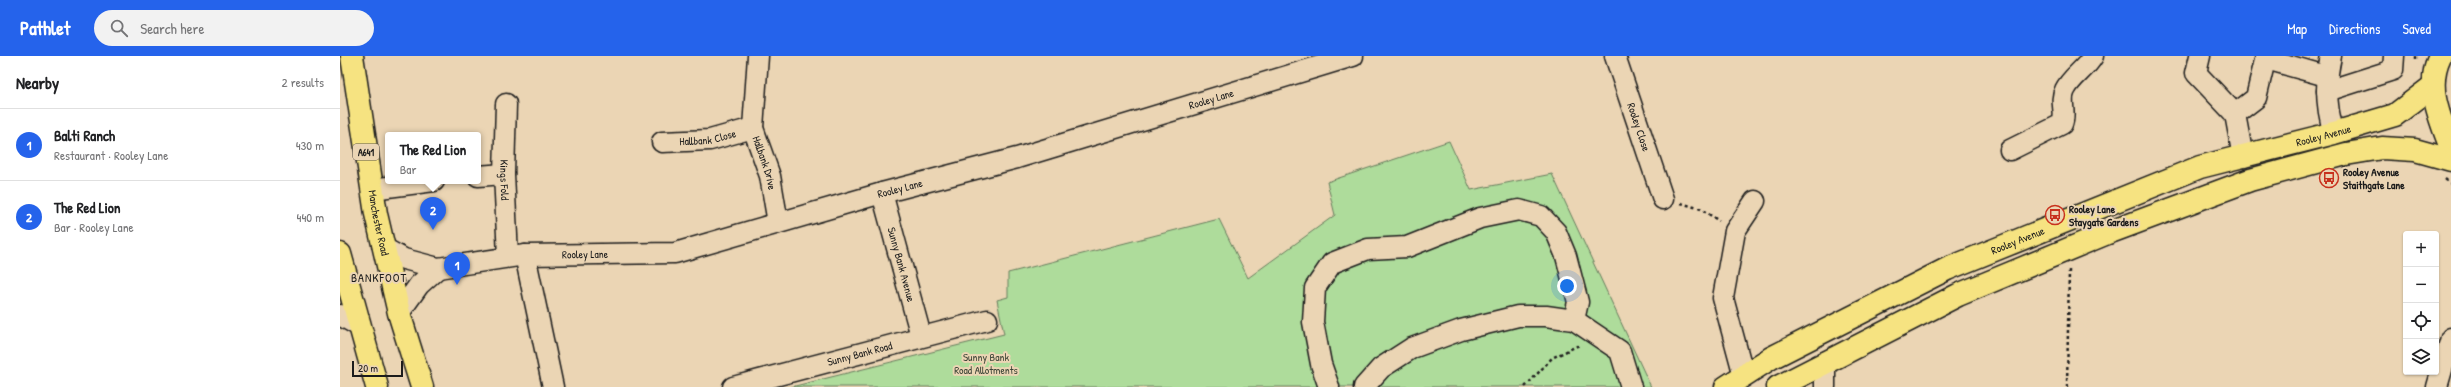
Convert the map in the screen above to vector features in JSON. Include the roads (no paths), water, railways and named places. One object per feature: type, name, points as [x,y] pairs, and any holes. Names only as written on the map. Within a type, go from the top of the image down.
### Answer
[{"type":"main road","name":"Manchester Road","points":[[352,56],[372,189],[384,248],[399,313],[422,387]]},
{"type":"main road","name":"Rooley Avenue","points":[[1735,381],[1772,358],[1947,269],[2200,168],[2243,158],[2395,115],[2435,67]]},
{"type":"main road","points":[[2435,67],[2438,112],[2451,148]]},
{"type":"main road","name":"Rooley Avenue","points":[[1778,387],[1958,295],[2065,251],[2238,184],[2346,154],[2374,149],[2399,148],[2445,167]]},
{"type":"main road","points":[[340,254],[377,387]]},
{"type":"street","name":"Hallbank Drive","points":[[758,56],[753,128],[770,176],[778,223]]},
{"type":"street","name":"Rooley Lane","points":[[384,248],[404,259],[438,268],[516,256],[676,252],[882,193],[1017,158],[1320,60],[1353,56]]},
{"type":"street","name":"Rooley Close","points":[[1615,56],[1663,199]]},
{"type":"street","points":[[2010,150],[2062,124],[2064,118],[2061,101],[2064,90],[2093,56]]},
{"type":"street","points":[[2200,56],[2196,73],[2235,114],[2243,158]]},
{"type":"street","points":[[2331,56],[2327,83],[2329,117],[2334,133]]},
{"type":"street","points":[[2235,114],[2256,98],[2266,58],[2327,83],[2393,70],[2394,56]]},
{"type":"street","name":"Kings Fold","points":[[506,104],[504,174],[516,256],[553,387]]},
{"type":"street","name":"Hallbank Close","points":[[662,142],[710,140],[753,128]]},
{"type":"street","points":[[481,176],[504,174]]},
{"type":"street","points":[[372,189],[411,184]]},
{"type":"street","name":"Sunny Bank Avenue","points":[[882,193],[920,336]]},
{"type":"street","points":[[1735,381],[1723,298],[1735,231],[1755,201]]},
{"type":"street","points":[[1329,387],[1321,364],[1313,322],[1315,288],[1332,263],[1368,249],[1407,247],[1480,218],[1519,210],[1541,216],[1556,232],[1566,256],[1578,302],[1574,320]]},
{"type":"street","points":[[399,313],[418,285],[438,268]]},
{"type":"street","points":[[340,315],[359,326]]},
{"type":"street","points":[[1364,387],[1381,368],[1412,348],[1461,330],[1518,316],[1546,316],[1574,320],[1620,351],[1631,387]]},
{"type":"street","name":"Sunny Bank Road","points":[[733,387],[793,379],[920,336],[987,320]]},
{"type":"street","points":[[2437,387],[2451,338]]},
{"type":"street","points":[[1825,362],[1825,387]]},
{"type":"place","name":"Rooley Avenue Staithgate Lane","points":[[2329,178]]},
{"type":"place","name":"Rooley Lane Staygate Gardens","points":[[2055,215]]},
{"type":"place","name":"The Red Lion","points":[[433,230]]},
{"type":"place","name":"Balti Ranch","points":[[457,285]]},
{"type":"district","name":"BANKFOOT","points":[[379,277]]},
{"type":"park label","name":"Sunny Bank Road Allotments","points":[[986,363]]}]
